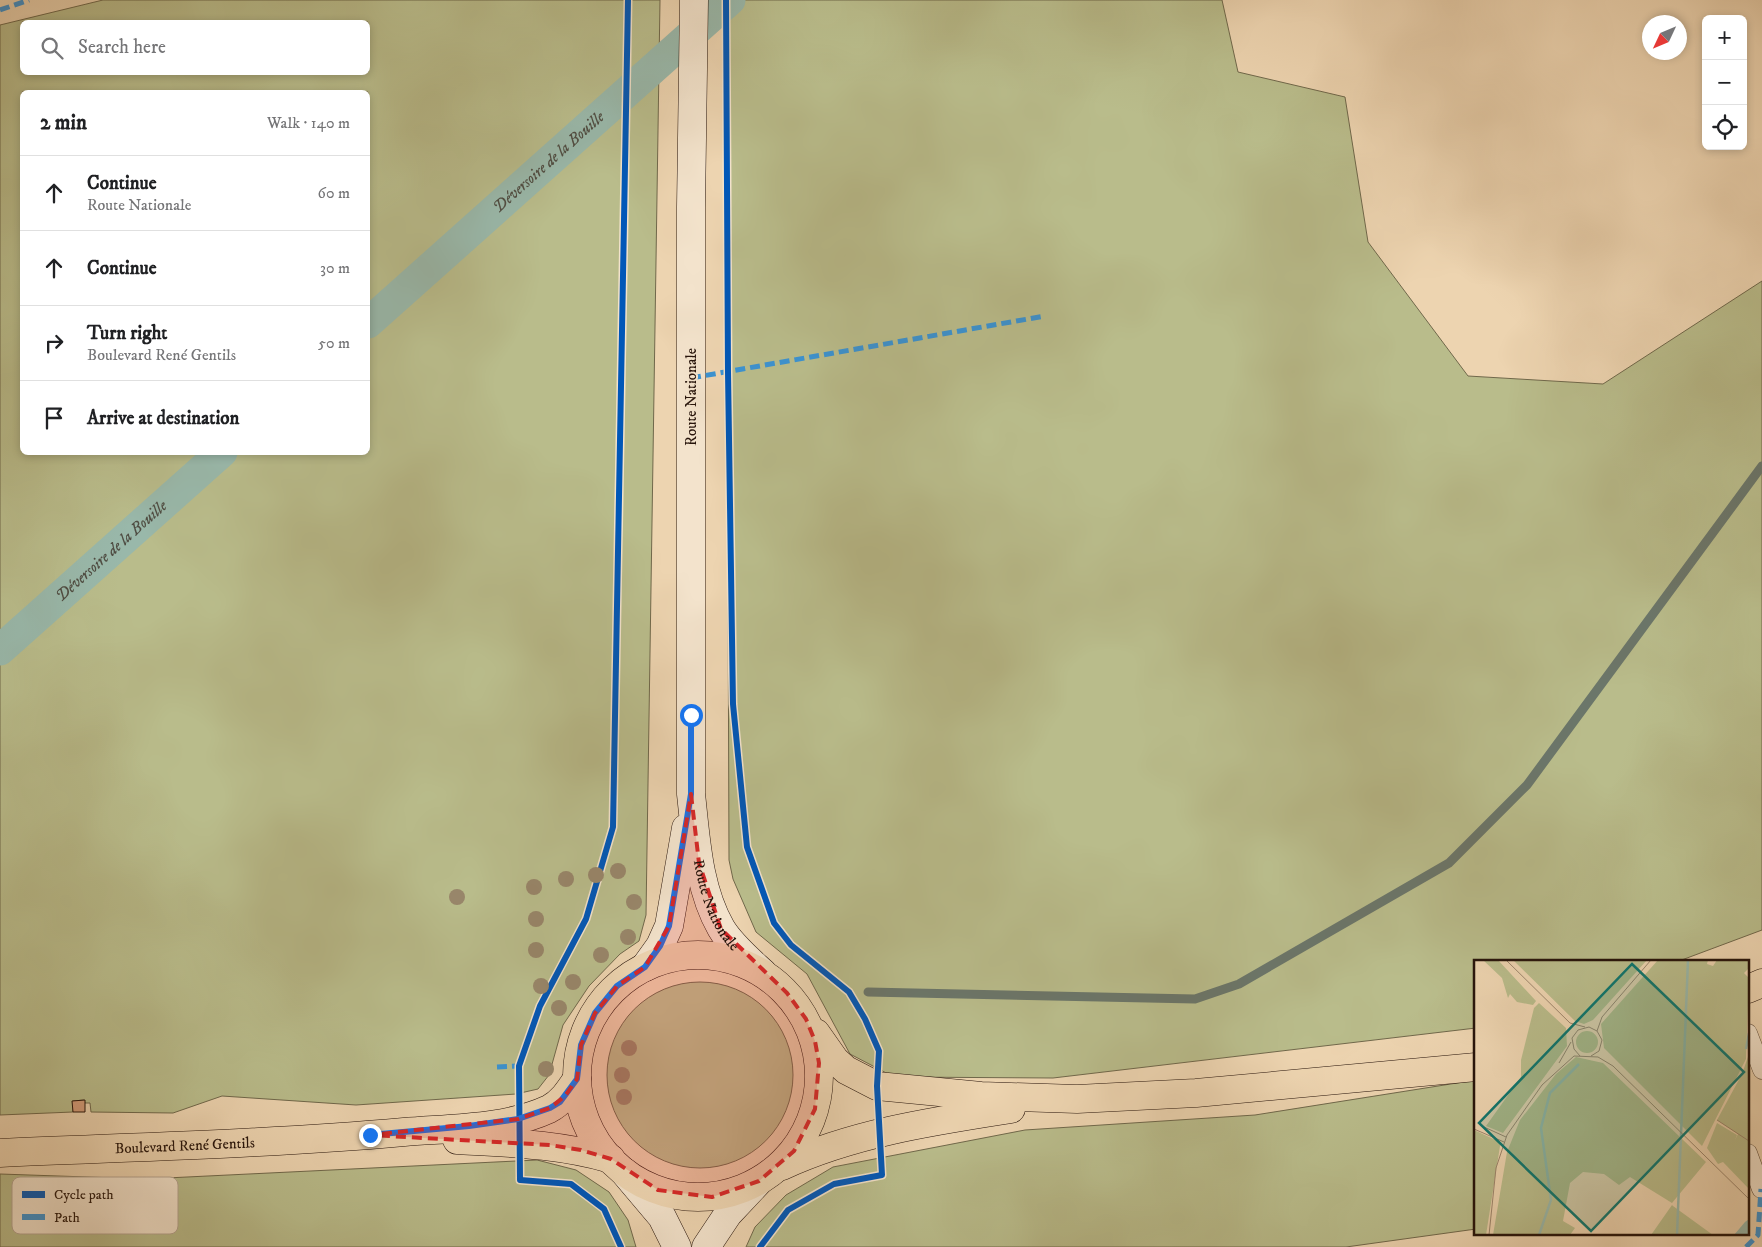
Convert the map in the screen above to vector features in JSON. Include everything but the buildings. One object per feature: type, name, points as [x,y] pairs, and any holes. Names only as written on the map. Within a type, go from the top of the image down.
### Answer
[{"type":"main road","name":"Route Nationale","points":[[694,0],[691,207],[691,794],[699,863],[711,904],[721,929],[763,973]]},
{"type":"main road","name":"Route Nationale","points":[[645,967],[660,946],[669,926],[691,794]]},
{"type":"main road","points":[[677,1247],[662,1217],[595,1138],[583,1114],[577,1079],[581,1045],[595,1013],[617,986],[645,967],[666,959],[687,955],[711,955],[736,962],[763,973],[787,994],[835,1060],[859,1079],[877,1086],[981,1096],[1077,1099],[1196,1093],[1474,1067]]},
{"type":"main road","points":[[1750,988],[1762,983]]},
{"type":"main road","points":[[706,1247],[728,1214],[802,1138],[816,1110],[820,1087],[819,1063],[806,1019]]},
{"type":"main road","name":"Boulevard René Gentils","points":[[0,1153],[370,1135],[469,1126],[518,1119],[555,1105],[565,1096],[577,1079]]},
{"type":"main road","points":[[618,1166],[658,1190],[676,1195],[712,1197],[744,1188],[769,1174],[828,1147],[879,1134],[1077,1099]]},
{"type":"main road","name":"Boulevard René Gentils","points":[[370,1135],[550,1145],[618,1166]]},
{"type":"lane","points":[[1750,1038],[1762,1070]]},
{"type":"lane","points":[[1750,1159],[1761,1189]]},
{"type":"highlighted area","points":[[691,794],[699,863],[721,929],[787,993],[806,1019],[815,1041],[819,1063],[815,1109],[794,1151],[759,1181],[712,1197],[658,1190],[611,1159],[581,1150],[550,1145],[370,1135],[518,1119],[550,1108],[565,1096],[577,1079],[581,1045],[595,1013],[617,986],[645,967],[669,926]]},
{"type":"green space","points":[[103,0],[660,0],[646,915],[639,941],[620,954],[589,986],[563,1025],[549,1075],[538,1089],[516,1094],[356,1105],[222,1096],[173,1113],[91,1112],[90,1103],[85,1103],[84,1100],[73,1101],[73,1112],[0,1115],[0,25],[20,20],[20,75],[370,75],[370,20],[21,20]]},
{"type":"green space","points":[[726,0],[1222,0],[1238,72],[1345,97],[1368,242],[1468,376],[1603,384],[1762,281],[1762,930],[1682,960],[1474,960],[1474,1028],[1053,1078],[894,1077],[850,1054],[807,974],[756,932],[733,879],[729,860]]},
{"type":"green space","points":[[700,982],[718,984],[735,989],[744,993],[766,1009],[782,1031],[786,1040],[791,1057],[793,1075],[791,1093],[786,1110],[782,1119],[766,1141],[744,1157],[735,1161],[718,1166],[700,1168],[682,1166],[665,1161],[656,1157],[634,1141],[618,1119],[614,1110],[609,1093],[607,1075],[609,1057],[614,1040],[618,1031],[634,1009],[656,993],[665,989],[682,984]]},
{"type":"green space","points":[[1474,1080],[1474,1229],[1346,1247],[746,1247],[755,1227],[786,1195],[833,1167],[1025,1130],[1255,1115]]},
{"type":"green space","points":[[537,1160],[576,1170],[609,1192],[628,1220],[636,1247],[0,1247],[0,1174],[88,1177],[12,1177],[12,1234],[178,1234],[178,1177]]},
{"type":"waterway","name":"Déversoire de la Bouille","points":[[370,321],[730,0]]},
{"type":"waterway","name":"Déversoire de la Bouille","points":[[0,650],[219,455]]},
{"type":"waterway","points":[[868,992],[1195,999],[1239,984],[1449,863],[1527,785],[1762,466]]},
{"type":"marked path","points":[[0,10],[29,0]]},
{"type":"marked path","points":[[691,378],[1045,316]]},
{"type":"marked path","points":[[497,1067],[519,1066]]},
{"type":"marked path","points":[[1746,1247],[1758,1235],[1761,1189]]},
{"type":"cycle path","points":[[621,1247],[604,1209],[571,1184],[520,1180],[519,1066],[540,1006],[586,919],[613,827],[628,0]]},
{"type":"cycle path","points":[[726,0],[728,372],[733,704],[747,847],[774,923],[791,945],[849,992],[865,1019],[879,1051],[877,1086],[882,1175],[834,1184],[788,1210],[760,1247]]},
{"type":"route","points":[[370,1135],[469,1126],[518,1119],[550,1108],[560,1102],[565,1096],[577,1079],[581,1045],[595,1013],[617,986],[645,967],[660,946],[669,926],[691,794],[691,715]]}]
